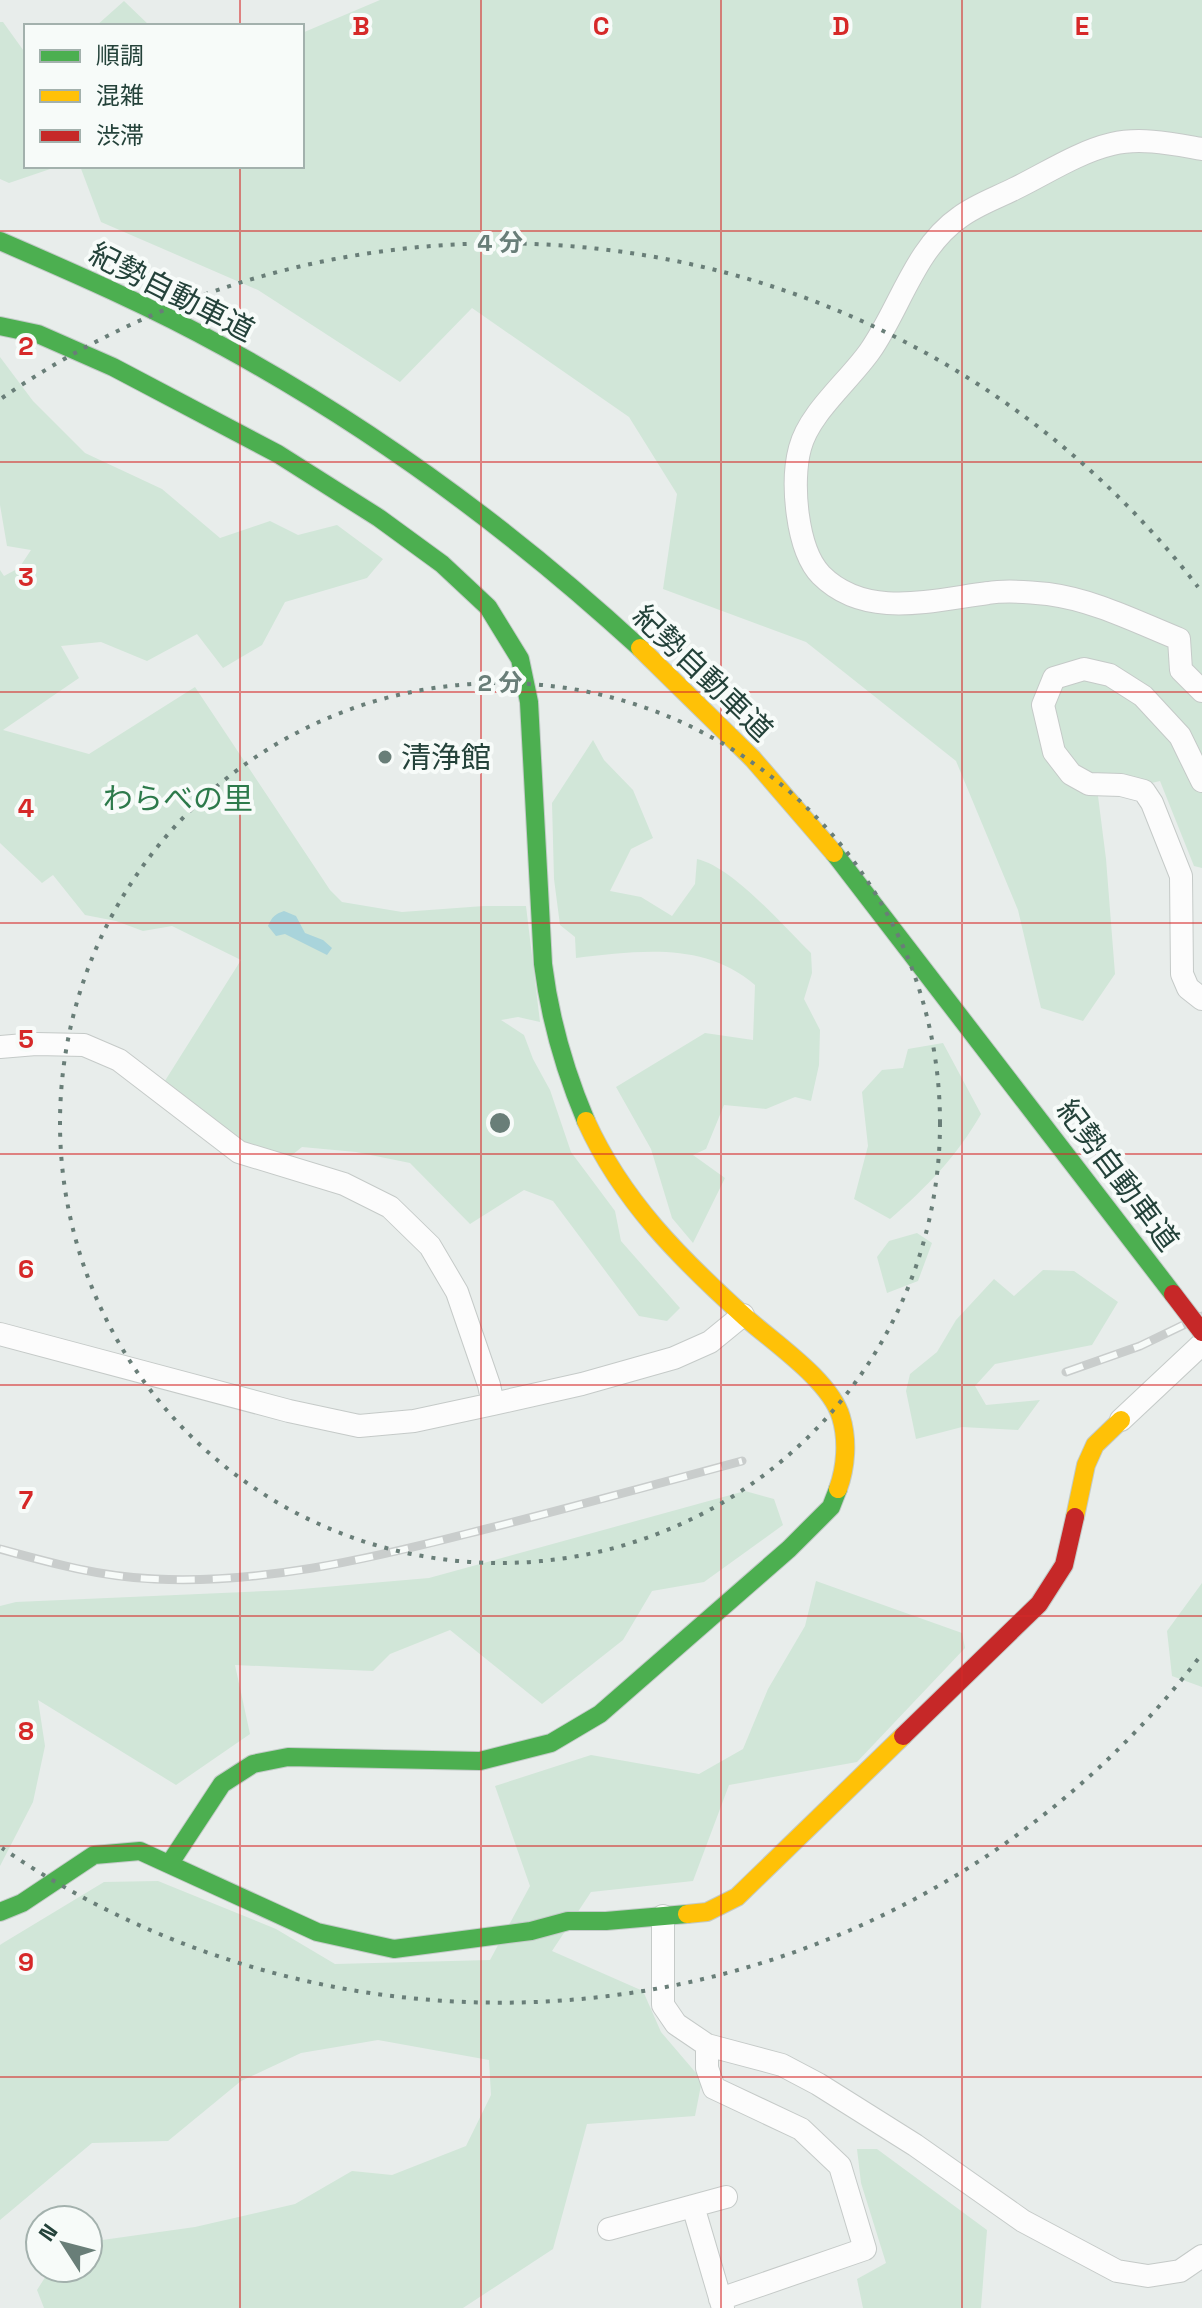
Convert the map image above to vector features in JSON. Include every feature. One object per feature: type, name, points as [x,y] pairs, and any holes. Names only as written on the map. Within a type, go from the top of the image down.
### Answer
[{"type":"main road","name":"紀勢自動車道","points":[[0,241],[84,277],[178,323],[294,387],[390,451],[481,518],[582,597],[655,661],[725,730],[840,861],[997,1061],[1202,1332]]},
{"type":"main road","points":[[0,326],[38,334],[113,367],[278,454],[404,536],[442,564],[488,607],[520,659],[529,702],[548,1004],[569,1081],[601,1154],[647,1221],[743,1315],[824,1387],[841,1417],[846,1468],[831,1507],[789,1549],[600,1714],[551,1743],[480,1761],[288,1757],[253,1764],[222,1784],[170,1863]]},
{"type":"main road","points":[[0,1912],[22,1903],[94,1855],[140,1851],[317,1932],[394,1949],[531,1931],[568,1921],[707,1912],[737,1897],[1039,1604],[1064,1565],[1086,1465],[1095,1445],[1121,1420]]},
{"type":"street","points":[[1202,149],[1159,141],[1113,144],[1080,156],[960,216],[932,241],[870,351],[811,423],[800,447],[795,478],[801,534],[807,554],[820,574],[840,589],[867,600],[919,605],[992,592],[1046,594],[1085,601],[1179,639],[1202,640]]},
{"type":"street","points":[[1179,639],[1181,670],[1202,691]]},
{"type":"street","points":[[1202,781],[1180,736],[1143,696],[1110,675],[1084,669],[1054,678],[1043,705],[1054,752],[1071,774],[1089,784],[1121,785],[1144,791],[1152,803],[1181,876],[1192,927],[1182,974],[1188,988],[1202,999]]},
{"type":"street","points":[[0,1047],[84,1045],[119,1060],[239,1152],[344,1184],[390,1207],[430,1246],[457,1292],[493,1404]]},
{"type":"street","points":[[0,1334],[289,1411],[359,1426],[414,1421],[493,1404],[582,1384],[674,1358],[710,1342],[743,1315]]},
{"type":"street","points":[[1121,1420],[1202,1344]]},
{"type":"street","points":[[663,1916],[663,2005],[676,2024],[707,2045],[782,2065],[818,2084],[915,2145],[1023,2221],[1117,2271],[1148,2276],[1191,2274],[1202,2256]]},
{"type":"street","points":[[693,2206],[722,2303],[865,2249],[840,2166],[801,2129],[714,2088],[707,2068],[707,2045]]},
{"type":"street","points":[[609,2229],[726,2197]]},
{"type":"green space","points":[[380,0],[1202,0],[1202,868],[1194,866],[1160,781],[1098,796],[1115,974],[1083,1021],[1041,1008],[1018,910],[956,761],[806,642],[663,589],[677,494],[629,417],[472,308],[400,382],[258,290],[101,222],[81,168],[304,168],[304,32]]},
{"type":"green space","points":[[124,1],[148,24],[98,24]]},
{"type":"green space","points":[[0,22],[3,22],[24,51],[24,168],[53,168],[9,183],[0,179]]},
{"type":"green space","name":"わらべの里","points":[[0,357],[33,401],[85,453],[162,489],[220,538],[270,521],[298,535],[337,525],[383,559],[367,578],[285,602],[262,645],[223,668],[197,634],[147,661],[101,642],[61,646],[79,678],[3,730],[89,754],[195,687],[330,890],[342,902],[402,912],[526,906],[540,1022],[518,1017],[501,1020],[524,1035],[550,1090],[571,1152],[615,1211],[621,1241],[680,1308],[667,1321],[639,1316],[553,1201],[524,1190],[470,1224],[410,1163],[356,1152],[302,1147],[287,1159],[245,1144],[163,1084],[241,960],[172,926],[143,931],[116,921],[85,915],[53,875],[42,883],[0,843],[0,570],[4,576],[19,568],[31,550],[7,546],[0,505]]},
{"type":"green space","points":[[593,740],[604,760],[633,790],[653,838],[631,849],[610,891],[641,897],[672,916],[695,884],[697,859],[711,864],[742,885],[811,953],[812,973],[804,999],[820,1030],[819,1065],[811,1101],[795,1097],[766,1109],[724,1105],[706,1149],[693,1155],[725,1178],[693,1243],[672,1218],[651,1149],[616,1087],[705,1033],[753,1040],[755,985],[714,961],[692,955],[646,952],[576,958],[575,937],[560,925],[554,879],[552,803]]},
{"type":"green space","points":[[943,1043],[981,1114],[940,1171],[890,1219],[854,1199],[868,1146],[862,1092],[882,1070],[903,1068],[908,1049]]},
{"type":"green space","points":[[917,1233],[932,1243],[918,1281],[887,1293],[877,1257],[889,1241]]},
{"type":"green space","points":[[1043,1270],[1074,1271],[1118,1302],[1092,1345],[995,1364],[975,1386],[986,1405],[1040,1400],[1018,1430],[962,1427],[916,1439],[906,1391],[910,1374],[937,1352],[956,1320],[994,1279],[1014,1296]]},
{"type":"green space","points":[[745,1491],[774,1499],[783,1525],[704,1582],[652,1591],[623,1640],[542,1704],[450,1630],[390,1654],[373,1671],[235,1665],[250,1734],[176,1785],[38,1700],[45,1746],[33,1802],[0,1866],[0,1606],[16,1602],[290,1590],[429,1578]]},
{"type":"green space","points":[[816,1581],[962,1633],[965,1648],[857,1762],[729,1785],[693,1881],[591,1892],[552,1951],[643,1991],[661,2032],[702,2080],[695,2116],[587,2124],[553,2249],[463,2308],[44,2308],[37,2290],[41,2284],[104,2284],[104,2240],[195,2227],[295,2204],[352,2171],[392,2175],[466,2146],[491,2095],[489,2060],[378,2040],[301,2053],[241,2081],[168,2141],[92,2143],[0,2220],[0,1945],[104,1882],[158,1881],[276,1929],[335,1964],[490,1960],[530,1886],[495,1786],[591,1755],[699,1774],[743,1749],[768,1689],[805,1626]]},
{"type":"green space","points":[[1202,1583],[1202,1687],[1172,1676],[1167,1631]]},
{"type":"green space","points":[[857,2149],[877,2149],[987,2230],[981,2308],[863,2308],[857,2279],[886,2263],[861,2183]]},
{"type":"water","points":[[284,911],[296,916],[305,933],[323,940],[332,948],[327,955],[285,934],[276,936],[268,926],[274,916]]},
{"type":"railway","points":[[1066,1372],[1140,1346],[1202,1316]]},
{"type":"railway","points":[[0,1549],[76,1568],[135,1578],[195,1580],[273,1574],[428,1544],[742,1461]]},
{"type":"traffic: fast","points":[[0,241],[169,318],[335,412],[493,524],[640,648]]},
{"type":"traffic: fast","points":[[0,326],[38,334],[113,367],[278,454],[379,518],[442,564],[488,607],[520,659],[529,702],[543,964],[559,1044],[586,1121]]},
{"type":"traffic: fast","points":[[834,853],[1173,1294]]},
{"type":"traffic: fast","points":[[170,1863],[222,1784],[253,1764],[288,1757],[480,1761],[551,1743],[600,1714],[789,1549],[831,1507],[838,1489]]},
{"type":"traffic: fast","points":[[0,1912],[22,1903],[94,1855],[140,1851],[317,1932],[394,1949],[531,1931],[568,1921],[687,1914]]},
{"type":"traffic: slow","points":[[640,648],[753,759],[834,853]]},
{"type":"traffic: slow","points":[[586,1121],[617,1177],[676,1251],[745,1317],[800,1363],[835,1403],[841,1417],[845,1444],[838,1489]]},
{"type":"traffic: slow","points":[[1075,1517],[1086,1465],[1095,1445],[1121,1420]]},
{"type":"traffic: slow","points":[[687,1914],[707,1912],[737,1897],[903,1736]]},
{"type":"traffic: jam","points":[[1173,1294],[1202,1332]]},
{"type":"traffic: jam","points":[[903,1736],[1039,1604],[1064,1565],[1075,1517]]},
{"type":"place","name":"清浄館","points":[[385,757]]}]
